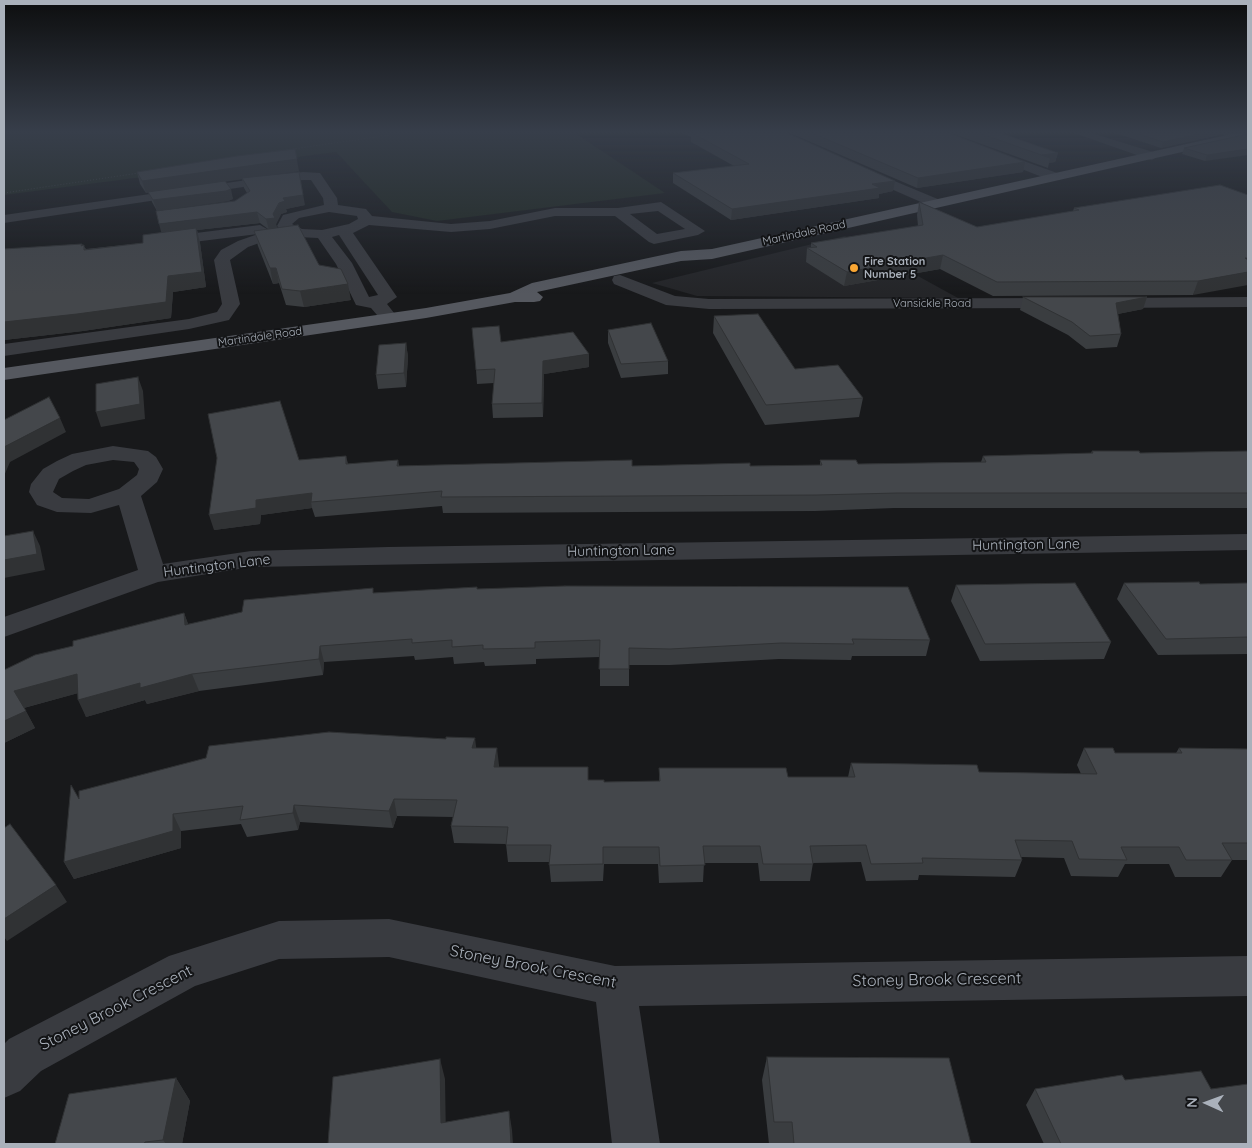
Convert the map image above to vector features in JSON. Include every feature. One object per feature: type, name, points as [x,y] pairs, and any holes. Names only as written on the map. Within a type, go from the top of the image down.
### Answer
[{"type":"main road","name":"Martindale Road","points":[[515,297],[542,286],[681,256],[712,254],[1014,187]]},
{"type":"main road","name":"Martindale Road","points":[[4,374],[90,362],[383,310],[515,297],[538,297],[696,262],[712,254]]},
{"type":"street","points":[[4,219],[255,187]]},
{"type":"street","points":[[322,187],[330,198],[331,206],[329,208]]},
{"type":"street","points":[[898,187],[935,203]]},
{"type":"street","points":[[292,230],[288,218],[329,208],[361,212],[366,220]]},
{"type":"street","points":[[144,244],[292,230],[322,234],[344,231],[362,224],[366,220],[451,228],[490,225],[555,212],[618,212]]},
{"type":"street","points":[[4,350],[189,324],[223,316],[231,304],[222,260],[227,253],[243,244],[292,230]]},
{"type":"street","points":[[322,234],[344,263],[362,301],[383,310],[388,297],[344,231]]},
{"type":"street","name":"Vansickle Road","points":[[620,280],[672,301],[709,304],[1248,302]]},
{"type":"street","points":[[90,362],[106,336]]},
{"type":"street","points":[[128,494],[153,574]]},
{"type":"street","name":"Huntington Lane","points":[[4,626],[153,574],[251,559],[388,555],[1248,542]]},
{"type":"street","name":"Stoney Brook Crescent","points":[[4,1075],[25,1055],[184,970],[279,940],[389,938],[615,986],[1248,976]]},
{"type":"street","points":[[615,986],[636,1144]]},
{"type":"path","points":[[4,194],[51,187]]},
{"type":"shaded area","points":[[4,187],[69,187],[4,195]]},
{"type":"shaded area","points":[[368,187],[655,187],[665,193],[437,221],[392,212]]},
{"type":"shaded area","points":[[845,236],[958,298],[697,296],[652,283]]},
{"type":"building","points":[[186,187],[229,187],[231,189],[153,200],[148,192]]},
{"type":"building","points":[[247,187],[302,187],[303,195],[283,198],[285,201],[279,203],[273,214],[275,218],[266,219],[257,212],[159,224],[156,211],[235,201],[250,191]]},
{"type":"building","points":[[695,187],[880,188],[732,209]]},
{"type":"building","points":[[1210,187],[1224,187],[1248,195],[1248,258],[1245,258],[1248,260],[1248,272],[1198,281],[997,282],[943,255],[847,272],[807,248],[817,247],[811,243],[923,225],[919,202],[977,227],[1079,210],[1074,208]]},
{"type":"building","points":[[298,225],[319,265],[341,269],[348,284],[300,291],[282,289],[276,268],[270,268],[254,231]]},
{"type":"building","points":[[196,228],[202,272],[168,276],[166,302],[4,322],[4,249],[82,244],[81,246],[84,245],[84,250],[143,243],[143,235]]},
{"type":"building","points":[[1023,297],[1147,297],[1116,303],[1121,334],[1090,336],[1072,322]]},
{"type":"building","points":[[758,314],[795,369],[838,365],[863,398],[766,405],[714,316]]},
{"type":"building","points":[[651,323],[668,361],[621,364],[608,330]]},
{"type":"building","points":[[499,326],[501,342],[573,332],[589,354],[543,361],[542,403],[492,404],[495,369],[476,370],[472,328]]},
{"type":"building","points":[[406,343],[404,373],[376,375],[379,345]]},
{"type":"building","points":[[138,377],[140,404],[96,412],[96,384]]},
{"type":"building","points":[[49,397],[60,418],[4,447],[4,420]]},
{"type":"building","points":[[280,401],[299,460],[346,456],[346,464],[398,460],[397,466],[632,460],[632,466],[750,463],[750,466],[822,465],[820,460],[856,460],[858,464],[986,462],[983,456],[1093,453],[1092,451],[1139,451],[1140,453],[1248,451],[1248,493],[897,493],[441,497],[442,491],[311,502],[312,493],[256,500],[256,508],[209,515],[217,458],[208,414]]},
{"type":"building","points":[[33,531],[37,554],[4,560],[4,536]]},
{"type":"building","points":[[1199,582],[1200,584],[1248,583],[1248,637],[1166,639],[1124,583]]},
{"type":"building","points":[[1075,583],[1111,642],[985,644],[956,585]]},
{"type":"building","points":[[565,586],[908,587],[930,640],[852,639],[854,644],[781,643],[670,649],[629,648],[629,669],[599,669],[600,640],[535,642],[535,648],[483,649],[483,645],[452,647],[452,640],[412,643],[412,639],[320,646],[319,659],[192,674],[140,688],[140,683],[78,700],[77,674],[14,691],[26,711],[4,721],[4,670],[35,655],[73,646],[73,641],[184,613],[185,625],[242,612],[244,600],[373,588],[373,593],[477,587],[477,589]]},
{"type":"building","points":[[329,732],[446,739],[446,737],[475,738],[472,748],[497,748],[494,767],[588,767],[588,780],[604,780],[604,782],[660,781],[659,768],[786,768],[788,777],[855,777],[851,763],[977,765],[979,772],[1097,774],[1084,748],[1113,748],[1115,753],[1182,753],[1179,748],[1248,749],[1248,843],[1222,843],[1232,860],[1186,860],[1179,847],[1121,847],[1127,860],[1079,859],[1072,841],[1015,840],[1022,860],[922,858],[923,863],[871,864],[866,845],[810,846],[813,864],[763,864],[760,846],[703,846],[705,865],[660,866],[659,847],[603,847],[603,864],[549,865],[551,845],[506,845],[508,827],[451,826],[457,800],[394,799],[389,811],[294,805],[293,813],[240,820],[243,806],[173,814],[173,831],[64,862],[71,785],[79,799],[79,791],[206,758],[209,746]]},
{"type":"building","points":[[10,824],[56,885],[4,919],[4,828]]},
{"type":"building","points":[[767,1057],[949,1058],[971,1144],[794,1144],[792,1122],[774,1122]]},
{"type":"building","points":[[440,1059],[441,1123],[509,1111],[511,1144],[328,1144],[333,1077]]},
{"type":"building","points":[[1201,1071],[1211,1089],[1248,1084],[1248,1144],[1061,1144],[1035,1089],[1122,1075],[1125,1080]]},
{"type":"building","points":[[176,1078],[163,1140],[145,1142],[144,1144],[55,1144],[69,1094]]},
{"type":"place","name":"Fire Station Number 5","points":[[854,268]]}]
